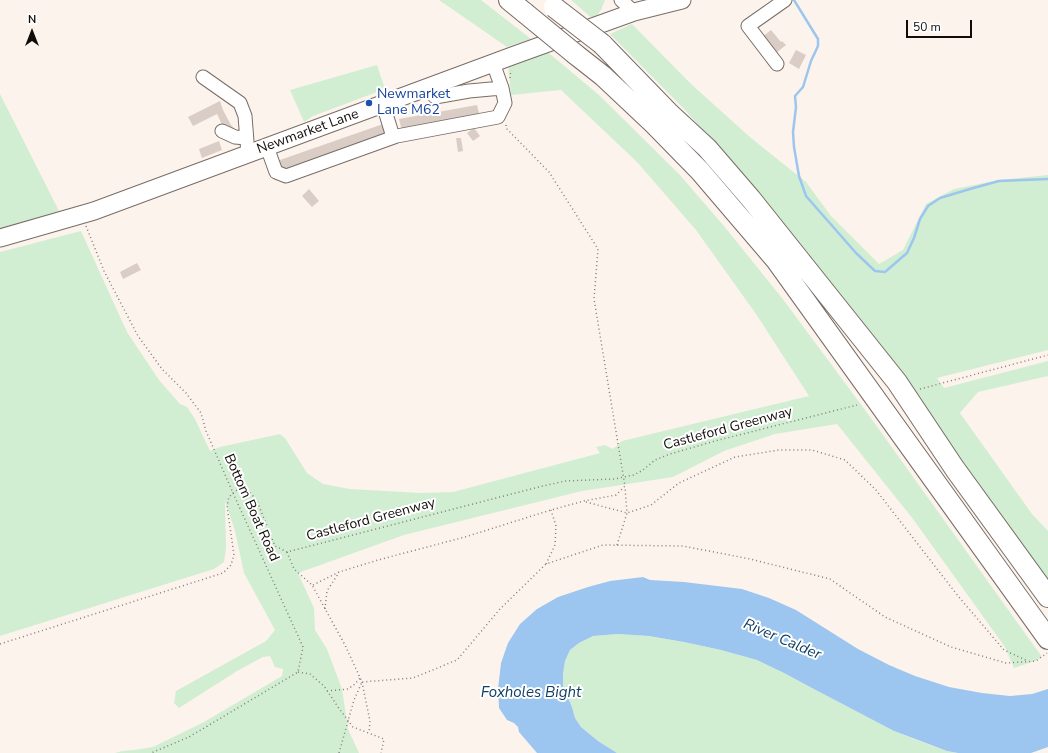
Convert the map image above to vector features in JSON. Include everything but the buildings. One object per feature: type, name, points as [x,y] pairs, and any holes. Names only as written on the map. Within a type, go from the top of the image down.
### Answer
[{"type":"highway","points":[[509,0],[603,76],[654,124],[689,160],[776,260],[1048,639]]},
{"type":"highway","points":[[550,4],[602,44],[668,112],[707,148],[751,199],[897,382],[955,469],[1048,597]]},
{"type":"main road","name":"Newmarket Lane","points":[[0,238],[82,214],[247,146],[267,147],[634,12],[682,0]]},
{"type":"street","points":[[621,0],[634,12]]},
{"type":"street","points":[[777,64],[748,26],[785,0]]},
{"type":"street","points":[[267,147],[276,172],[286,176],[393,137],[498,117],[505,103],[506,86],[493,63]]},
{"type":"street","points":[[203,77],[240,103],[246,116],[247,146]]},
{"type":"street","points":[[435,97],[506,86]]},
{"type":"street","points":[[382,104],[393,137]]},
{"type":"street","points":[[222,131],[235,137],[247,146]]},
{"type":"path","points":[[506,86],[512,56]]},
{"type":"path","points":[[507,120],[506,128],[549,172],[598,248],[594,299],[625,486],[627,513],[617,546]]},
{"type":"path","name":"Bottom Boat Road","points":[[82,214],[104,270],[138,336],[162,369],[186,393],[201,412],[206,431],[303,647],[298,672]]},
{"type":"path","points":[[914,390],[1048,355]]},
{"type":"path","name":"Castleford Greenway","points":[[287,552],[565,481],[623,478],[634,475],[655,460],[670,454],[715,441],[857,406]]},
{"type":"path","points":[[584,501],[627,513],[651,505],[679,484],[735,457],[779,450],[812,450],[845,460],[876,490],[958,596],[1004,650],[1029,662]]},
{"type":"path","points":[[312,585],[339,572],[465,537],[551,510],[584,501],[616,495],[625,486]]},
{"type":"path","points":[[0,644],[223,573],[230,565],[234,555],[227,506],[229,497],[240,488],[249,491],[257,501],[275,546],[287,552],[294,569],[312,585],[345,645],[362,682],[370,721],[369,733]]},
{"type":"path","points":[[362,682],[412,678],[457,660],[500,609],[546,564],[555,545],[556,526],[551,510]]},
{"type":"path","points":[[546,564],[603,546],[683,546],[750,559],[830,579],[885,616],[951,647],[1006,663],[1036,661],[1048,652]]},
{"type":"path","points":[[325,609],[327,591],[339,572]]},
{"type":"path","points":[[151,753],[189,738],[298,672],[310,674],[324,686],[353,727],[384,739],[381,753]]},
{"type":"path","points":[[327,691],[348,689],[360,678]]},
{"type":"path","points":[[339,753],[354,700],[362,682]]},
{"type":"green space","points":[[439,0],[481,0],[531,39],[507,47]]},
{"type":"green space","points":[[571,0],[605,0],[601,10],[594,20]]},
{"type":"green space","points":[[632,24],[691,84],[751,138],[806,182],[831,216],[879,264],[903,250],[926,204],[954,189],[999,180],[1048,175],[1048,350],[937,378],[944,388],[1048,361],[1048,376],[978,392],[960,413],[1032,514],[1048,531],[1048,582],[731,162],[686,111],[610,34]]},
{"type":"green space","points":[[544,49],[599,95],[679,174],[724,226],[782,298],[868,414],[1042,657],[1014,668],[1005,647],[913,519],[837,424],[775,434],[724,451],[673,477],[582,491],[404,535],[298,573],[314,608],[315,630],[327,649],[342,689],[348,729],[359,753],[115,753],[153,747],[204,722],[282,676],[283,669],[275,667],[270,656],[263,657],[237,671],[179,708],[174,703],[176,691],[266,641],[275,630],[244,573],[235,531],[225,501],[226,548],[224,562],[214,569],[0,636],[0,252],[81,231],[127,332],[159,380],[180,404],[187,407],[195,419],[210,451],[220,447],[280,434],[285,438],[307,473],[323,484],[350,489],[421,493],[453,492],[600,453],[596,447],[605,445],[613,449],[622,441],[809,396],[756,314],[696,230],[637,162],[561,90],[511,95],[508,63]]},
{"type":"green space","points":[[377,65],[385,89],[313,116],[304,122],[290,90]]},
{"type":"green space","points":[[0,94],[59,211],[0,228]]},
{"type":"green space","points":[[618,634],[649,636],[684,642],[757,660],[894,731],[947,751],[958,753],[617,753],[598,741],[581,727],[575,718],[563,686],[563,674],[565,661],[570,650],[579,643],[593,636]]},
{"type":"water","name":"Foxholes Bight","points":[[643,577],[650,580],[684,582],[742,589],[769,598],[796,610],[858,649],[889,665],[915,676],[949,687],[1010,696],[1032,694],[1048,689],[1048,747],[1031,753],[958,753],[947,751],[894,731],[757,660],[684,642],[649,636],[618,634],[593,636],[579,643],[570,650],[565,661],[563,674],[563,686],[575,718],[581,727],[598,741],[617,753],[537,753],[519,732],[518,727],[514,723],[507,720],[499,708],[498,689],[501,663],[508,643],[520,624],[537,609],[558,597],[610,581]]},
{"type":"waterway","points":[[794,0],[818,39],[818,46],[811,61],[803,87],[795,96],[796,107],[793,132],[799,176],[806,196],[856,253],[875,271],[885,272],[907,253],[920,219],[928,206],[940,198],[999,181],[1048,179]]},
{"type":"place","name":"Newmarket Lane M62","points":[[369,103]]},
{"type":"water label","name":"River Calder","points":[[782,640]]}]
